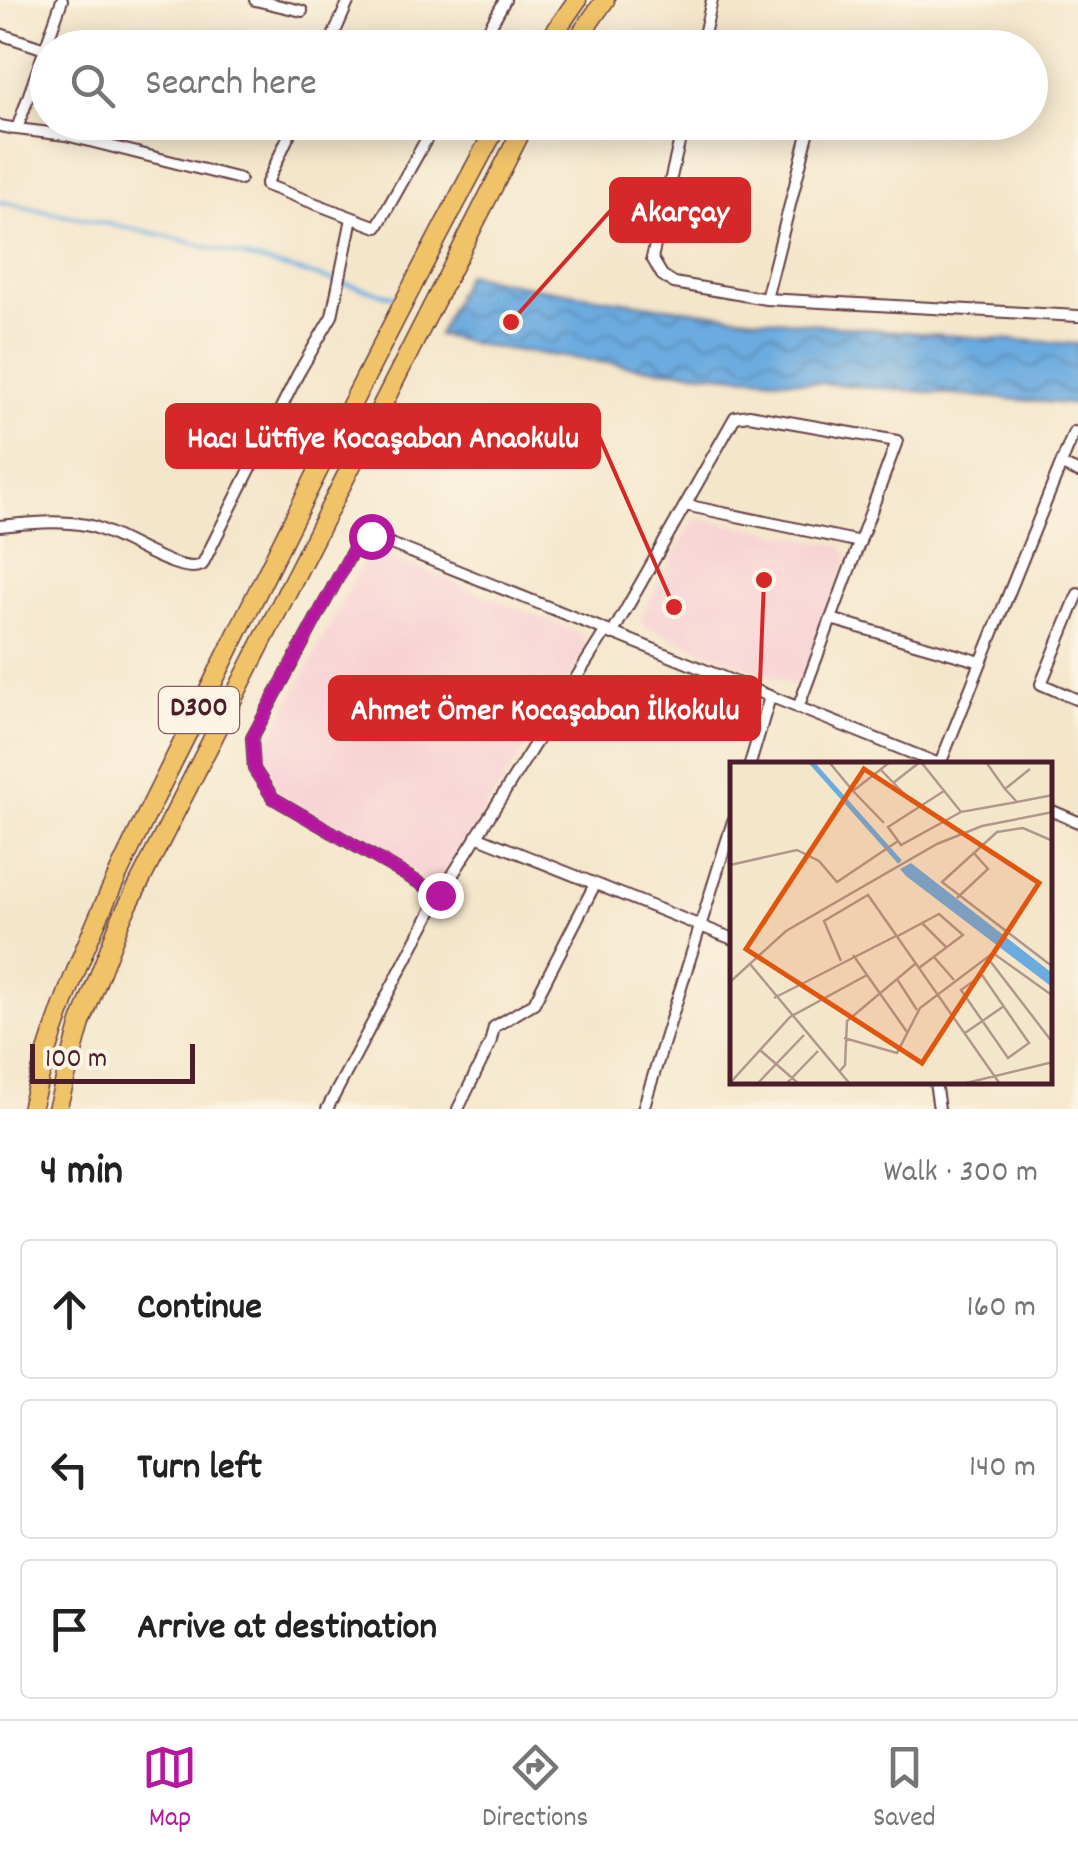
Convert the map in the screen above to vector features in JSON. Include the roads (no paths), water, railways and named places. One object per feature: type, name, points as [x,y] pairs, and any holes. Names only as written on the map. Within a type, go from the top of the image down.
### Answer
[{"type":"highway","points":[[556,30],[576,0]]},
{"type":"highway","points":[[584,30],[605,0]]},
{"type":"highway","name":"D300","points":[[31,1109],[54,1031],[111,889],[392,322],[490,140]]},
{"type":"highway","name":"D300","points":[[57,1109],[81,1024],[122,919],[517,140]]},
{"type":"street","points":[[52,30],[62,0]]},
{"type":"street","points":[[255,0],[302,12]]},
{"type":"street","points":[[336,30],[349,0]]},
{"type":"street","points":[[488,30],[505,0]]},
{"type":"street","points":[[705,30],[712,0]]},
{"type":"street","points":[[0,34],[30,44]]},
{"type":"street","points":[[17,129],[30,92]]},
{"type":"street","points":[[0,126],[30,130]]},
{"type":"street","points":[[89,140],[240,179]]},
{"type":"street","points":[[286,140],[266,185],[377,227],[426,140]]},
{"type":"street","points":[[680,140],[652,258],[668,279],[681,285],[766,299],[1078,316]]},
{"type":"street","points":[[766,299],[806,140]]},
{"type":"street","points":[[0,526],[41,522],[90,525],[184,568],[198,568],[206,560],[298,374],[332,316],[352,218]]},
{"type":"street","points":[[327,1109],[440,895],[608,633],[732,422],[741,415],[896,441],[798,708]]},
{"type":"street","points":[[941,762],[1074,432],[1078,433]]},
{"type":"street","points":[[1061,465],[1078,472]]},
{"type":"street","points":[[685,505],[860,542]]},
{"type":"street","points":[[440,895],[273,798],[254,769],[252,738],[355,546],[371,536],[935,762]]},
{"type":"street","points":[[1078,594],[1041,684],[1078,700]]},
{"type":"street","points":[[831,619],[981,662]]},
{"type":"street","points":[[751,762],[770,697]]},
{"type":"street","points":[[1053,811],[1078,822]]},
{"type":"street","points":[[642,1109],[730,831]]},
{"type":"street","points":[[476,836],[730,938]]},
{"type":"street","points":[[458,1109],[490,1044],[494,1027],[534,1003],[595,884]]},
{"type":"street","points":[[935,1084],[939,1109]]},
{"type":"water","points":[[466,274],[770,320],[1078,344],[1078,405],[637,367],[484,346],[438,335]]},
{"type":"waterway","points":[[0,202],[163,235],[399,298]]},
{"type":"place","name":"Akarçay","points":[[511,322]]},
{"type":"place","name":"Ahmet Ömer Kocaşaban İlkokulu","points":[[764,580]]},
{"type":"place","name":"Hacı Lütfiye Kocaşaban Anaokulu","points":[[674,607]]}]
